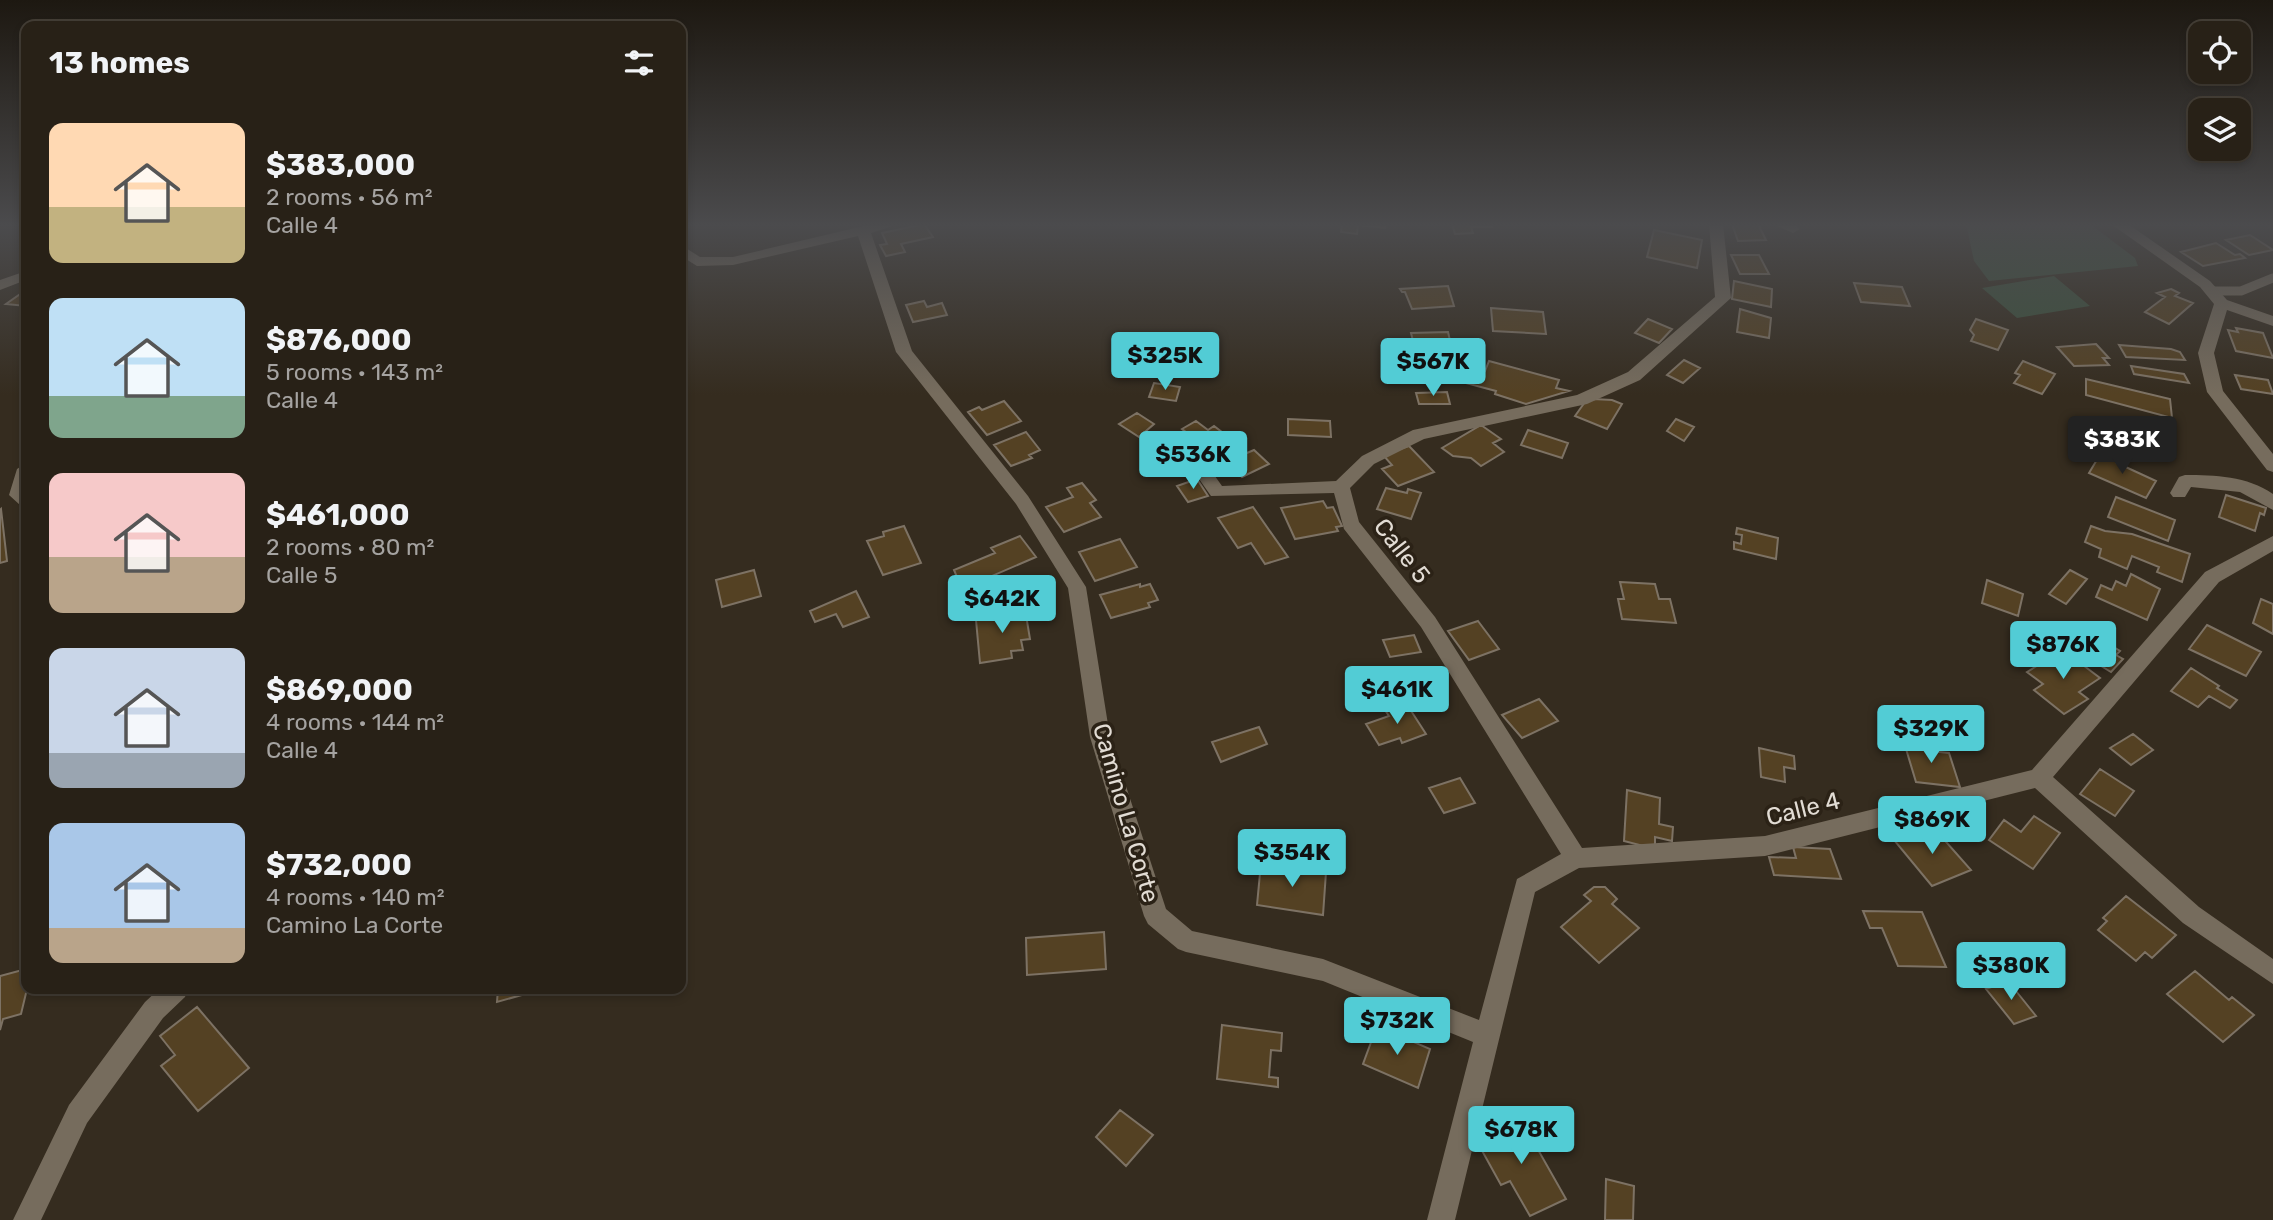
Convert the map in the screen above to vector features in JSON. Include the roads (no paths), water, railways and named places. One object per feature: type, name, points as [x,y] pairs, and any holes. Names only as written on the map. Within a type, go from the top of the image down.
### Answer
[{"type":"street","name":"Camino La Corte","points":[[880,281],[904,352],[1022,500],[1077,587],[1100,737],[1156,916],[1186,941],[1323,970],[1487,1035]]},
{"type":"street","points":[[1184,444],[1217,492],[1341,486],[1368,460],[1419,433],[1581,400],[1634,376],[1723,298],[1721,281]]},
{"type":"street","points":[[2200,281],[2217,297],[2273,321]]},
{"type":"street","points":[[2217,297],[2206,353],[2215,392],[2273,466]]},
{"type":"street","points":[[2179,492],[2185,481],[2206,481],[2240,486],[2264,494],[2273,504]]},
{"type":"street","name":"Calle 5","points":[[1341,486],[1350,524],[1428,622],[1576,858]]},
{"type":"street","points":[[2273,542],[2212,578],[2039,778],[2191,915],[2273,973]]},
{"type":"street","name":"Calle 4","points":[[1576,858],[1765,846],[2039,778]]},
{"type":"street","points":[[1441,1220],[1525,886],[1576,858]]},
{"type":"street","points":[[27,1220],[78,1114],[154,1010],[171,994]]},
{"type":"lane","points":[[2217,297],[2266,281]]}]
